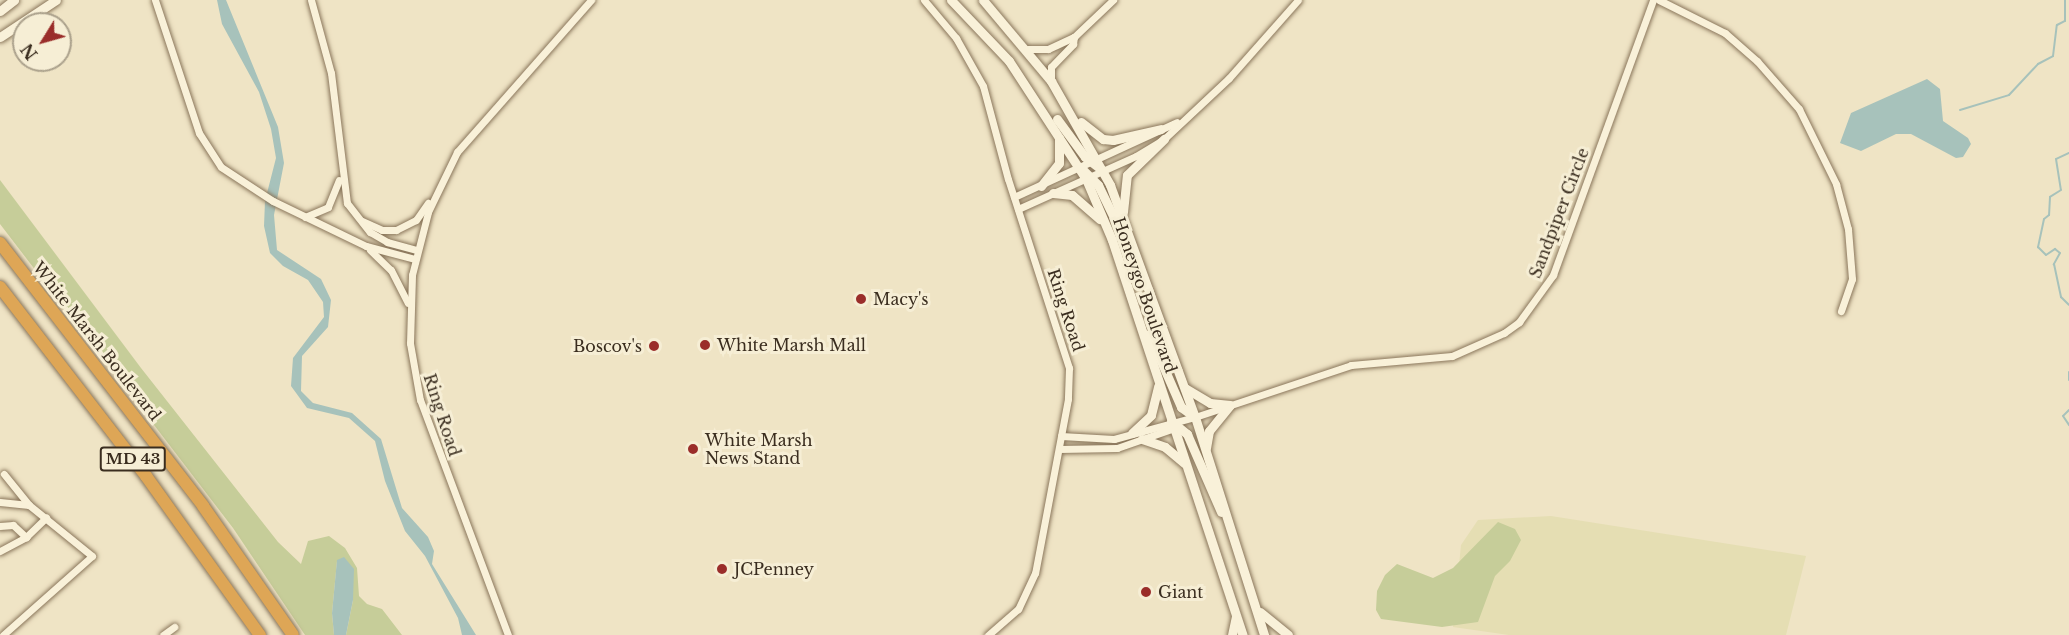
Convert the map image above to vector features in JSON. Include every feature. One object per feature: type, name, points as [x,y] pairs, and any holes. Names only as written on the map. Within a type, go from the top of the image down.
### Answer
[{"type":"highway","points":[[0,234],[52,310]]},
{"type":"highway","name":"White Marsh Boulevard","points":[[0,243],[210,515],[293,635]]},
{"type":"highway","name":"MD 43","points":[[0,287],[152,483],[260,635]]},
{"type":"main road","points":[[0,11],[14,0]]},
{"type":"main road","points":[[0,37],[56,0]]},
{"type":"main road","points":[[951,0],[1104,171]]},
{"type":"main road","points":[[983,0],[1027,49],[1051,81],[1072,114],[1097,162]]},
{"type":"main road","points":[[1026,83],[1081,169],[1089,177],[1130,256],[1142,271]]},
{"type":"main road","points":[[1072,114],[1094,133],[1113,140],[1162,134]]},
{"type":"main road","points":[[1041,186],[1059,163],[1057,129]]},
{"type":"main road","points":[[1123,217],[1127,175],[1162,134]]},
{"type":"main road","name":"Honeygo Boulevard","points":[[1104,171],[1123,217],[1195,417],[1259,610],[1264,635]]},
{"type":"main road","name":"Honeygo Boulevard","points":[[1089,177],[1175,425],[1186,465],[1243,635]]},
{"type":"main road","points":[[1053,193],[1072,195],[1084,202],[1106,225]]},
{"type":"main road","points":[[1124,277],[1181,407],[1195,417]]},
{"type":"main road","points":[[1132,433],[1151,415],[1159,381]]},
{"type":"main road","points":[[1184,388],[1210,403],[1230,405]]},
{"type":"main road","points":[[1206,453],[1209,431],[1230,405]]},
{"type":"main road","points":[[1175,425],[1231,526]]},
{"type":"main road","points":[[1142,439],[1165,447],[1186,465]]},
{"type":"main road","points":[[1259,610],[1288,635]]},
{"type":"main road","points":[[1232,635],[1236,616]]},
{"type":"street","points":[[155,0],[204,142],[227,173],[294,211],[366,246],[415,259]]},
{"type":"street","points":[[311,0],[332,73],[344,195],[356,218],[387,242],[417,250]]},
{"type":"street","name":"Ring Road","points":[[924,0],[956,38],[983,86],[1014,197],[1068,359],[1069,389],[1033,581],[1018,609],[999,632],[989,635]]},
{"type":"street","points":[[1027,49],[1048,49],[1074,37],[1113,0]]},
{"type":"street","points":[[1018,208],[1104,171],[1162,134],[1229,78],[1298,0]]},
{"type":"street","name":"Sandpiper Circle","points":[[1175,425],[1351,365],[1441,358],[1466,352],[1519,322],[1553,275],[1653,0]]},
{"type":"street","points":[[1659,0],[1725,33],[1757,61],[1799,108],[1836,184],[1848,229],[1852,279],[1841,311]]},
{"type":"street","name":"Ring Road","points":[[508,635],[423,410],[412,358],[409,306],[417,250],[435,194],[463,144],[588,2]]},
{"type":"street","points":[[1051,81],[1051,67],[1072,44],[1074,37]]},
{"type":"street","points":[[1014,197],[1162,134]]},
{"type":"street","points":[[305,216],[328,207],[341,173]]},
{"type":"street","points":[[356,218],[374,228],[396,230],[416,220],[435,194]]},
{"type":"street","points":[[366,246],[390,270],[409,306]]},
{"type":"street","points":[[1061,436],[1101,441],[1175,425]]},
{"type":"street","points":[[1059,449],[1097,452],[1142,439],[1175,425]]},
{"type":"street","points":[[3,635],[92,560],[91,553],[29,505],[4,474]]},
{"type":"street","points":[[0,502],[29,505]]},
{"type":"street","points":[[0,551],[26,537],[46,518]]},
{"type":"street","points":[[0,526],[13,525],[26,537]]},
{"type":"street","points":[[164,635],[174,627]]},
{"type":"shaded area","points":[[1551,516],[1806,556],[1786,635],[1509,635],[1453,627],[1461,545],[1478,520]]},
{"type":"green space","points":[[0,180],[141,368],[278,542],[301,564],[308,541],[329,536],[345,548],[357,568],[359,596],[367,604],[382,609],[402,635],[346,635],[353,600],[337,561],[332,613],[334,635],[305,635],[233,528],[0,224]]},
{"type":"green space","points":[[1498,522],[1515,529],[1521,540],[1510,561],[1495,576],[1478,622],[1442,627],[1381,619],[1376,610],[1377,591],[1385,575],[1397,564],[1433,578],[1453,568]]},
{"type":"water","points":[[217,0],[226,0],[278,127],[284,163],[274,215],[277,250],[321,279],[331,300],[328,327],[302,356],[301,391],[313,403],[352,413],[381,439],[402,508],[428,537],[434,551],[432,564],[476,635],[462,635],[458,618],[425,556],[405,531],[385,481],[375,441],[349,418],[307,408],[291,386],[293,358],[324,317],[323,302],[308,280],[283,266],[270,253],[264,226],[265,201],[276,158],[271,129],[259,92],[222,24]]},
{"type":"water","points":[[1927,79],[1940,89],[1943,121],[1968,138],[1971,144],[1963,157],[1956,158],[1911,134],[1896,134],[1861,151],[1840,143],[1851,113]]},
{"type":"water","points":[[344,557],[354,569],[353,600],[346,635],[334,635],[332,613],[337,560]]},
{"type":"waterway","points":[[1960,110],[2009,95],[2038,64],[2053,56],[2057,25],[2065,21],[2065,0]]},
{"type":"waterway","points":[[2069,153],[2056,159],[2061,190],[2050,197],[2049,215],[2044,219],[2038,247],[2046,255],[2055,249],[2060,253],[2054,264],[2061,297],[2069,305]]},
{"type":"waterway","points":[[2069,372],[2069,380]]},
{"type":"waterway","points":[[2069,410],[2063,416],[2069,425]]},
{"type":"place","name":"Macy's","points":[[861,299]]},
{"type":"place","name":"White Marsh Mall","points":[[705,345]]},
{"type":"place","name":"Boscov's","points":[[654,346]]},
{"type":"place","name":"White Marsh News Stand","points":[[693,449]]},
{"type":"place","name":"JCPenney","points":[[722,569]]},
{"type":"place","name":"Giant","points":[[1146,592]]}]
